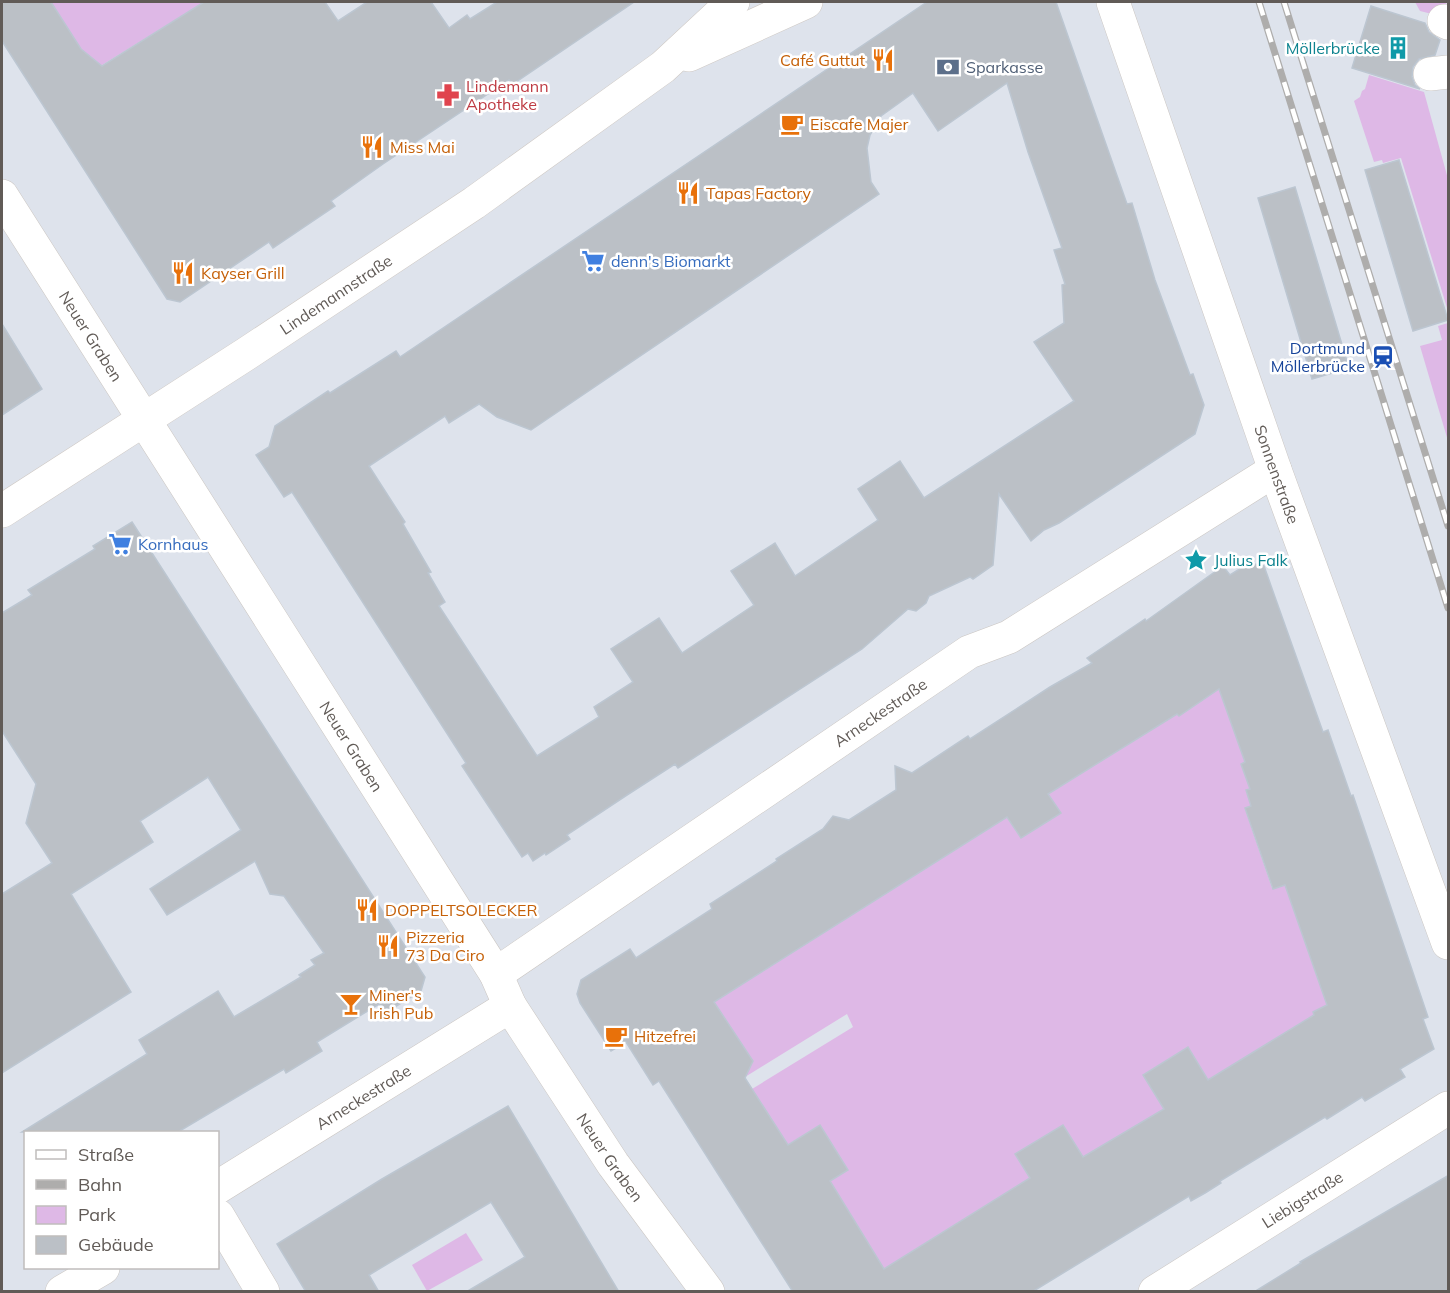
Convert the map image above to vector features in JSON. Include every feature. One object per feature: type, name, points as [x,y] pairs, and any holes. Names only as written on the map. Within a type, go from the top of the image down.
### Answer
[{"type":"street","name":"Lindemannstraße","points":[[2,511],[474,203],[663,67],[733,2]]},
{"type":"street","name":"Lindemannstraße","points":[[663,67],[806,2]]},
{"type":"street","name":"Sonnenstraße","points":[[1113,2],[1275,470],[1449,943]]},
{"type":"street","name":"Neuer Graben","points":[[2,196],[496,974],[510,1006],[693,1287]]},
{"type":"street","name":"Arneckestraße","points":[[496,974],[969,652],[1009,637],[1275,470]]},
{"type":"street","name":"Arneckestraße","points":[[219,1186],[510,1006]]},
{"type":"street","name":"Liebigstraße","points":[[1155,1292],[1449,1108]]},
{"type":"street","points":[[219,1218],[262,1292]]},
{"type":"street","points":[[62,1292],[102,1269]]},
{"type":"green space","points":[[50,2],[204,2],[94,70]]},
{"type":"green space","points":[[1415,2],[1448,2],[1432,14],[1420,11]]},
{"type":"green space","points":[[1369,75],[1424,92],[1448,179],[1448,311],[1401,158],[1383,163],[1382,160],[1374,162],[1354,101],[1365,89]]},
{"type":"green space","points":[[1448,323],[1448,441],[1420,346],[1442,340],[1438,326]]},
{"type":"green space","points":[[1201,653],[1220,691],[1237,740],[1249,760],[1241,764],[1250,789],[1246,791],[1251,806],[1245,809],[1272,888],[1285,885],[1318,980],[1333,1002],[1313,1012],[1320,1026],[1290,1030],[1208,1080],[1188,1047],[1144,1074],[1164,1109],[1083,1157],[1016,1155],[1035,1186],[991,1202],[909,1253],[931,1289],[875,1292],[824,1185],[848,1170],[820,1125],[787,1145],[752,1089],[853,1027],[847,1014],[745,1077],[753,1061],[691,977],[1006,816],[1021,838],[1060,813],[1045,789]]},
{"type":"green space","points":[[466,1233],[483,1260],[427,1291],[412,1265]]},
{"type":"building","points":[[2,2],[51,2],[81,49],[102,66],[204,2],[325,2],[338,21],[367,2],[431,2],[449,28],[467,15],[470,19],[497,2],[634,2],[513,84],[509,80],[383,164],[331,201],[335,206],[273,248],[269,242],[180,302],[167,299],[2,41]]},
{"type":"building","points":[[927,2],[1056,2],[1127,204],[1132,203],[1155,280],[1190,375],[1193,374],[1204,405],[1195,434],[1059,523],[1044,530],[1031,541],[999,494],[993,565],[973,579],[970,577],[929,596],[926,603],[916,611],[908,609],[862,649],[678,768],[675,764],[567,835],[570,839],[533,861],[528,853],[522,857],[462,766],[466,763],[292,492],[284,497],[256,455],[269,447],[275,426],[328,391],[330,393],[396,351],[400,357]],"holes":[[[1007,83],[1028,152],[1062,248],[1054,250],[1065,284],[1062,285],[1064,323],[1034,342],[1074,401],[924,498],[900,461],[858,489],[878,520],[795,576],[775,543],[731,571],[754,605],[682,653],[659,618],[611,649],[633,682],[594,707],[599,717],[537,756],[439,606],[445,602],[428,573],[431,572],[403,524],[405,522],[369,466],[445,416],[449,423],[479,404],[497,417],[531,430],[879,194],[871,182],[867,148],[870,135],[881,116],[913,93],[938,131]]]},
{"type":"building","name":"Möllerbrücke","points":[[1371,6],[1425,23],[1429,32],[1440,40],[1435,55],[1419,59],[1413,67],[1412,77],[1415,85],[1420,89],[1352,68]]},
{"type":"building","points":[[1399,160],[1448,320],[1413,331],[1365,170]]},
{"type":"building","points":[[1295,187],[1349,368],[1312,379],[1258,198]]},
{"type":"building","points":[[2,324],[42,389],[2,415]]},
{"type":"building","points":[[132,522],[425,977],[421,991],[385,1013],[379,1004],[317,1042],[322,1051],[286,1073],[284,1069],[180,1131],[22,1132],[147,1054],[139,1040],[218,991],[234,1017],[301,977],[299,975],[315,965],[311,960],[324,953],[284,896],[270,894],[255,861],[167,915],[150,889],[241,830],[208,777],[140,821],[153,842],[71,894],[131,992],[2,1073],[2,894],[52,863],[26,823],[36,784],[2,731],[2,613],[32,595],[28,590],[95,549],[93,546]]},
{"type":"building","points":[[1249,563],[1264,566],[1323,732],[1328,730],[1351,796],[1353,795],[1428,1017],[1423,1019],[1434,1049],[1400,1069],[1405,1077],[1365,1101],[1362,1097],[1327,1119],[1325,1117],[1220,1181],[1221,1183],[1205,1193],[1191,1201],[1189,1196],[1032,1292],[793,1292],[659,1081],[653,1085],[626,1042],[611,1051],[580,1003],[577,994],[581,980],[630,949],[636,958],[712,909],[710,904],[823,829],[833,816],[849,820],[896,790],[895,766],[912,773],[968,736],[970,739],[1050,687],[1092,663],[1087,658],[1145,619],[1146,621],[1223,566],[1230,575]],"holes":[[[1219,689],[1245,762],[1241,764],[1250,789],[1246,790],[1251,806],[1245,808],[1273,889],[1285,885],[1327,1005],[1208,1080],[1188,1047],[1143,1075],[1164,1109],[1083,1157],[1063,1125],[1015,1154],[1030,1178],[884,1269],[830,1181],[848,1170],[820,1125],[788,1145],[745,1078],[753,1061],[714,1002],[1007,817],[1021,838],[1061,813],[1048,794],[1177,714],[1179,716]]]},
{"type":"building","points":[[508,1106],[619,1292],[466,1292],[525,1257],[491,1202],[369,1275],[379,1292],[306,1292],[277,1244],[382,1179]]},
{"type":"building","points":[[1449,1175],[1449,1292],[1254,1292],[1300,1262]]},
{"type":"railway","points":[[1259,2],[1448,608]]},
{"type":"railway","points":[[1284,2],[1448,526]]},
{"type":"place","name":"Möllerbrücke","points":[[1398,48]]},
{"type":"place","name":"Café Guttut","points":[[883,60]]},
{"type":"place","name":"Sparkasse","points":[[948,67]]},
{"type":"place","name":"Lindemann Apotheke","points":[[448,95]]},
{"type":"place","name":"Eiscafe Majer","points":[[792,124]]},
{"type":"place","name":"Miss Mai","points":[[372,147]]},
{"type":"place","name":"Tapas Factory","points":[[688,193]]},
{"type":"place","name":"denn's Biomarkt","points":[[593,261]]},
{"type":"place","name":"Kayser Grill","points":[[183,273]]},
{"type":"place","name":"Dortmund Möllerbrücke","points":[[1383,357]]},
{"type":"place","name":"Kornhaus","points":[[120,544]]},
{"type":"place","name":"Julius Falk","points":[[1196,560]]},
{"type":"place","name":"DOPPELTSOLECKER","points":[[367,910]]},
{"type":"place","name":"Pizzeria 73 Da Ciro","points":[[388,946]]},
{"type":"place","name":"Miner's Irish Pub","points":[[351,1004]]},
{"type":"place","name":"Hitzefrei","points":[[616,1036]]}]
